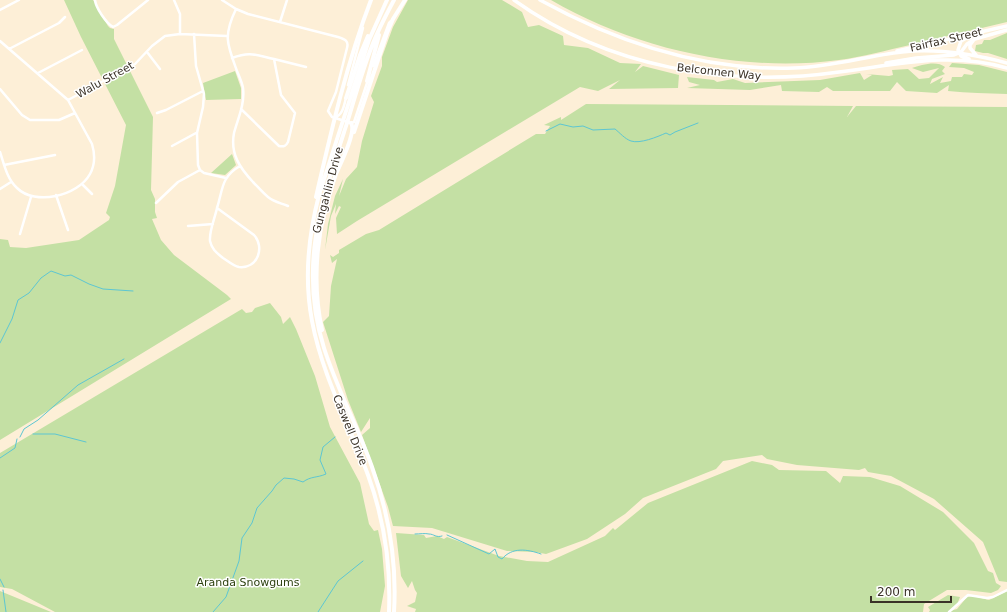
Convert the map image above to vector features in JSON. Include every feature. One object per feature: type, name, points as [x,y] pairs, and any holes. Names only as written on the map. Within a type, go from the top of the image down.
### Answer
[{"type":"highway","points":[[309,249],[309,233],[320,179],[345,80],[371,0]]},
{"type":"highway","name":"Gungahlin Drive","points":[[309,249],[313,220],[319,195],[369,40],[388,0]]},
{"type":"highway","name":"Gungahlin Drive","points":[[338,385],[324,348],[318,324],[313,292],[314,249],[319,217],[326,188],[369,55],[382,23],[394,0]]},
{"type":"highway","points":[[334,180],[348,150],[378,56],[393,19],[405,0]]},
{"type":"highway","points":[[346,98],[364,46],[377,15],[384,7]]},
{"type":"highway","points":[[365,89],[382,23]]},
{"type":"highway","points":[[338,385],[324,338],[319,313],[317,288],[319,240],[325,211],[334,180],[348,146],[352,128],[351,123]]},
{"type":"highway","name":"Caswell Drive","points":[[309,249],[307,268],[308,296],[315,335],[325,367],[373,488],[382,526],[388,571],[389,612]]},
{"type":"highway","name":"Caswell Drive","points":[[338,385],[380,490],[391,538],[395,588],[394,612]]},
{"type":"main road","name":"Belconnen Way","points":[[514,0],[543,20],[607,50],[640,60],[691,71],[753,78],[781,78],[802,77],[912,61],[939,59],[982,62]]},
{"type":"main road","name":"Belconnen Way","points":[[540,0],[568,15],[644,47],[700,60],[754,68],[795,68],[841,63],[885,55],[920,51],[959,53]]},
{"type":"main road","name":"Fairfax Street","points":[[885,55],[1007,26]]},
{"type":"main road","name":"Fairfax Street","points":[[959,53],[974,39],[1007,30]]},
{"type":"main road","points":[[978,32],[961,41],[958,47],[959,53],[964,58],[1007,68]]},
{"type":"main road","points":[[974,39],[970,44],[970,48],[972,52],[978,56]]},
{"type":"main road","points":[[858,69],[905,59],[951,56],[959,53],[1007,63]]},
{"type":"street","points":[[0,10],[19,0]]},
{"type":"street","points":[[95,0],[108,24],[113,27],[148,0]]},
{"type":"street","points":[[174,0],[180,14],[180,34]]},
{"type":"street","points":[[222,0],[236,10],[342,38],[347,42],[348,48],[336,92],[328,109],[328,113],[331,116],[351,123],[355,120],[381,42],[389,23],[393,19]]},
{"type":"street","points":[[280,22],[286,0]]},
{"type":"street","points":[[236,10],[230,22],[227,36],[228,47],[242,86],[243,95],[233,145],[234,154],[240,166],[267,196],[288,206]]},
{"type":"street","points":[[338,118],[342,112],[346,98],[367,10]]},
{"type":"street","points":[[9,49],[59,23],[66,17]]},
{"type":"street","name":"Walu Street","points":[[68,100],[130,68],[157,41],[171,34],[227,36]]},
{"type":"street","points":[[194,34],[196,66],[203,91],[203,107],[197,133],[198,165],[200,170],[204,173],[226,178]]},
{"type":"street","points":[[0,41],[68,100],[90,139],[94,150],[94,163],[90,175],[82,184],[72,190],[56,196],[44,198],[32,197],[20,192],[11,182],[0,152]]},
{"type":"street","points":[[38,73],[82,50]]},
{"type":"street","points":[[147,52],[160,69]]},
{"type":"street","points":[[232,58],[241,54],[250,53],[306,68]]},
{"type":"street","points":[[241,109],[278,145],[286,145],[295,113],[281,95],[274,59]]},
{"type":"street","points":[[0,89],[22,115],[30,120],[59,120],[75,112]]},
{"type":"street","points":[[157,113],[203,91]]},
{"type":"street","points":[[172,146],[197,133]]},
{"type":"street","points":[[4,165],[54,155]]},
{"type":"street","points":[[217,208],[255,236],[260,245],[259,254],[249,265],[240,267],[216,253],[212,248],[210,239],[217,208],[226,178],[229,173],[240,166]]},
{"type":"street","points":[[156,203],[178,182],[200,170]]},
{"type":"street","points":[[0,189],[11,182]]},
{"type":"street","points":[[82,184],[92,194]]},
{"type":"street","points":[[56,196],[68,230]]},
{"type":"street","points":[[20,234],[32,197]]},
{"type":"street","points":[[188,226],[213,224]]},
{"type":"street","points":[[949,612],[968,595],[987,598],[993,597],[1007,590]]},
{"type":"green space","points":[[64,0],[93,0],[108,26],[114,29],[114,39],[153,117],[151,190],[155,199],[155,212],[157,218],[152,219],[161,240],[174,255],[231,299],[0,440],[0,239],[8,240],[10,247],[26,248],[79,240],[109,220],[110,217],[106,213],[115,186],[126,125],[81,37]]},
{"type":"green space","points":[[408,0],[502,0],[522,12],[528,27],[539,25],[563,36],[564,45],[588,48],[620,63],[641,64],[635,72],[643,66],[679,75],[678,88],[609,89],[620,80],[598,91],[580,87],[337,234],[336,218],[341,207],[339,206],[335,214],[336,204],[331,216],[325,250],[328,224],[335,196],[343,179],[339,196],[346,179],[357,167],[362,141],[374,102],[371,96],[382,66],[382,57],[393,27]]},
{"type":"green space","points":[[551,0],[1007,0],[1007,22],[848,59],[802,63],[765,63],[727,60],[653,44],[618,32]]},
{"type":"green space","points":[[1007,33],[1007,59],[988,53],[975,51],[976,45],[982,44],[984,40],[990,40]]},
{"type":"green space","points":[[933,63],[945,67],[942,71],[945,74],[932,79],[930,84],[943,77],[940,83],[951,81],[952,77],[962,77],[964,74],[972,75],[974,72],[964,68],[949,67],[952,63],[979,65],[1007,72],[1007,94],[948,91],[949,85],[937,93],[906,91],[897,82],[890,91],[833,91],[827,87],[819,92],[782,91],[781,85],[750,90],[687,88],[700,85],[689,82],[687,77],[714,80],[717,82],[733,79],[745,83],[820,80],[860,73],[864,80],[872,75],[866,74],[889,76],[893,75],[892,70],[908,69],[919,79],[929,78],[939,68],[923,72],[912,68]]},
{"type":"green space","points":[[235,71],[241,88],[241,99],[206,100],[203,83]]},
{"type":"green space","points":[[586,104],[853,106],[847,117],[856,106],[1007,107],[1007,582],[999,581],[983,542],[934,499],[891,476],[868,472],[865,468],[859,470],[797,465],[767,459],[762,455],[723,461],[716,469],[643,498],[625,514],[587,539],[546,554],[507,551],[432,528],[393,526],[388,507],[362,435],[370,428],[370,418],[361,432],[348,400],[323,322],[329,316],[331,286],[337,259],[332,263],[330,255],[333,257],[339,253],[339,250],[366,234],[379,230],[536,134],[545,134],[550,126],[544,125],[561,117],[561,120]]},
{"type":"green space","points":[[232,154],[236,165],[235,166],[225,175],[211,173]]},
{"type":"green space","name":"Aranda Snowgums","points":[[270,303],[281,317],[283,324],[290,317],[296,329],[315,376],[330,427],[360,483],[369,524],[374,531],[378,530],[382,549],[385,586],[380,612],[55,612],[12,589],[0,587],[0,453],[242,309],[246,313],[252,312],[255,308]]},
{"type":"green space","points":[[752,461],[772,465],[779,470],[826,471],[840,483],[843,476],[870,477],[900,486],[943,512],[974,543],[988,571],[993,573],[996,583],[1001,586],[998,590],[991,593],[966,590],[947,590],[924,604],[923,612],[415,612],[416,609],[407,606],[415,602],[417,593],[412,581],[408,588],[401,576],[396,533],[424,535],[426,538],[437,536],[444,539],[447,537],[499,556],[527,561],[548,562],[605,536],[613,528],[615,530],[648,503]]},
{"type":"green space","points":[[0,591],[51,612],[0,612]]},
{"type":"green space","points":[[1007,591],[1007,612],[929,612],[930,610],[928,607],[948,595],[960,597],[956,607],[950,611],[957,609],[967,597],[973,596],[989,600]]},
{"type":"waterway","points":[[546,131],[560,124],[573,127],[583,126],[593,130],[615,129],[629,140],[639,142],[666,133],[670,135],[698,123]]},
{"type":"waterway","points":[[0,343],[12,319],[18,300],[29,293],[41,278],[51,271],[65,276],[71,275],[103,289],[133,291]]},
{"type":"waterway","points":[[20,437],[24,429],[38,420],[78,385],[124,359]]},
{"type":"waterway","points":[[33,434],[55,434],[86,442]]},
{"type":"waterway","points":[[213,612],[226,597],[239,561],[242,538],[252,523],[257,508],[276,485],[284,478],[303,482],[326,474],[320,460],[323,447],[335,437]]},
{"type":"waterway","points":[[0,458],[15,448],[17,439]]},
{"type":"waterway","points":[[415,534],[431,534],[438,537],[442,536]]},
{"type":"waterway","points":[[447,535],[489,554],[495,549],[498,557],[502,559],[510,552],[520,550],[541,554]]},
{"type":"waterway","points":[[318,612],[338,581],[363,561]]},
{"type":"waterway","points":[[0,579],[4,587]]},
{"type":"waterway","points":[[3,590],[6,612]]}]
